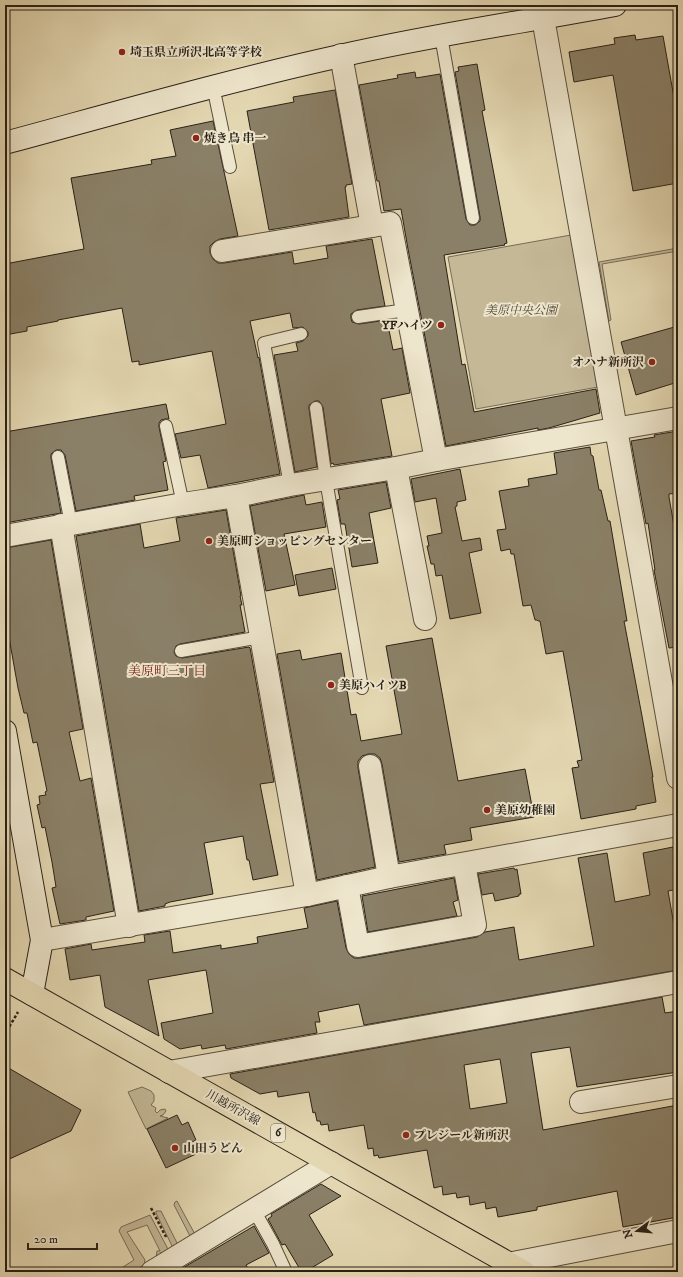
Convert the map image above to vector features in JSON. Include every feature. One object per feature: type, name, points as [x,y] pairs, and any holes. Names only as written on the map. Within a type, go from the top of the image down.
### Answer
[{"type":"main road","name":"川越所沢線","points":[[5,980],[516,1268]]},
{"type":"street","points":[[5,143],[213,86],[341,55],[615,5]]},
{"type":"street","points":[[542,18],[678,778]]},
{"type":"street","points":[[341,55],[372,226]]},
{"type":"street","points":[[222,251],[390,223],[436,460]]},
{"type":"street","points":[[5,536],[678,418]]},
{"type":"street","points":[[396,468],[425,619]]},
{"type":"street","points":[[236,496],[307,895]]},
{"type":"street","points":[[66,525],[129,926]]},
{"type":"street","points":[[5,731],[42,940],[32,994]]},
{"type":"street","points":[[370,766],[389,877]]},
{"type":"street","points":[[42,940],[307,895],[389,877],[678,825]]},
{"type":"street","points":[[347,886],[358,946],[475,925],[464,864]]},
{"type":"street","points":[[169,1072],[678,982]]},
{"type":"street","points":[[581,1102],[678,1086]]},
{"type":"street","points":[[163,1269],[254,1210],[331,1163]]},
{"type":"street","points":[[516,1268],[576,1250],[623,1240],[678,1231]]},
{"type":"lane","points":[[441,36],[472,218]]},
{"type":"lane","points":[[213,86],[230,167]]},
{"type":"lane","points":[[358,318],[406,310]]},
{"type":"lane","points":[[290,485],[264,343],[301,334]]},
{"type":"lane","points":[[316,408],[326,480],[362,688]]},
{"type":"lane","points":[[166,426],[183,504]]},
{"type":"lane","points":[[58,458],[66,525]]},
{"type":"lane","points":[[181,651],[261,638]]},
{"type":"lane","points":[[254,1210],[273,1244],[286,1272]]},
{"type":"path","points":[[5,1041],[8,1029],[18,1012]]},
{"type":"path","points":[[151,1208],[168,1241]]},
{"type":"green space","name":"美原中央公園","points":[[571,235],[598,387],[476,409],[448,257]]},
{"type":"green space","points":[[678,248],[678,251],[602,264],[611,320],[609,321],[599,262]]},
{"type":"green space","points":[[142,1087],[151,1091],[154,1095],[154,1101],[151,1105],[156,1108],[155,1111],[157,1113],[160,1110],[165,1109],[166,1111],[160,1116],[168,1118],[146,1129],[128,1092]]},
{"type":"green space","points":[[177,1201],[197,1238],[174,1250],[156,1211],[161,1211],[178,1245],[191,1238],[174,1205]]},
{"type":"green space","points":[[150,1215],[169,1251],[162,1254],[161,1252],[159,1261],[141,1272],[134,1272],[156,1258],[157,1251],[160,1251],[147,1225],[127,1232],[145,1260],[144,1265],[131,1272],[115,1272],[134,1260],[119,1231],[121,1227]]},
{"type":"building","points":[[635,35],[636,40],[663,36],[678,120],[678,183],[633,191],[613,75],[574,82],[569,52],[615,44],[614,38]]},
{"type":"building","points":[[477,64],[485,110],[482,111],[507,243],[504,244],[505,245],[444,255],[462,365],[465,364],[474,412],[596,389],[600,413],[549,428],[538,430],[538,428],[446,446],[401,209],[384,211],[359,85],[398,78],[397,75],[415,72],[416,78],[440,74],[466,219],[470,225],[475,225],[480,221],[480,217],[455,72],[459,71],[458,67]]},
{"type":"building","points":[[335,90],[352,184],[346,185],[345,187],[349,217],[269,230],[247,111],[294,102],[293,97]]},
{"type":"building","points":[[213,121],[238,236],[220,239],[210,246],[210,253],[213,259],[218,263],[292,252],[294,264],[328,258],[326,246],[372,239],[385,306],[357,310],[351,314],[351,318],[352,322],[359,324],[387,320],[393,350],[402,348],[410,393],[381,399],[392,456],[334,465],[333,463],[331,464],[323,407],[319,401],[315,401],[309,405],[309,409],[317,467],[295,472],[274,355],[298,351],[296,343],[303,341],[308,336],[308,332],[303,327],[293,328],[290,313],[250,321],[258,358],[259,357],[280,474],[208,488],[200,455],[181,458],[175,434],[226,424],[212,351],[139,365],[139,361],[132,362],[122,308],[27,327],[27,331],[5,335],[5,264],[84,249],[71,178],[152,164],[151,160],[176,156],[170,130]]},
{"type":"building","name":"オハナ新所沢","points":[[678,326],[678,382],[636,395],[621,342]]},
{"type":"building","points":[[166,404],[169,419],[161,420],[159,427],[166,461],[163,462],[168,490],[134,496],[135,500],[76,511],[65,455],[61,450],[56,450],[51,454],[51,458],[61,513],[5,523],[5,432]]},
{"type":"building","points":[[678,431],[678,493],[669,494],[669,497],[678,549],[678,647],[669,648],[654,570],[648,523],[646,524],[631,441]]},
{"type":"building","points":[[590,447],[599,490],[601,490],[608,521],[610,521],[627,621],[624,621],[653,777],[656,802],[636,806],[636,809],[581,819],[572,768],[579,767],[577,761],[582,760],[563,651],[546,654],[540,621],[535,620],[531,605],[523,606],[514,554],[511,554],[510,549],[501,551],[497,530],[506,529],[499,491],[529,486],[528,479],[557,474],[554,453]]},
{"type":"building","points":[[460,469],[466,500],[457,502],[457,506],[455,507],[462,541],[480,538],[482,550],[469,553],[481,613],[450,619],[442,575],[436,576],[434,564],[431,564],[427,546],[429,546],[427,536],[442,533],[436,498],[415,502],[411,479]]},
{"type":"building","points":[[386,482],[391,508],[369,513],[378,563],[352,567],[345,524],[341,524],[337,500],[340,499],[338,490]]},
{"type":"building","points":[[304,495],[306,505],[322,502],[326,527],[284,534],[295,585],[266,591],[250,506]]},
{"type":"building","points":[[226,510],[241,596],[242,605],[240,605],[245,632],[180,644],[176,646],[174,652],[176,656],[182,658],[250,648],[274,782],[260,784],[278,875],[253,880],[249,860],[247,860],[243,836],[204,843],[213,894],[170,902],[165,904],[165,906],[139,911],[76,536],[140,524],[144,548],[180,541],[176,518]]},
{"type":"building","points":[[51,540],[83,729],[69,732],[80,781],[91,778],[114,911],[86,917],[86,920],[60,924],[52,888],[56,887],[52,862],[45,827],[42,828],[37,805],[40,804],[39,796],[46,795],[45,792],[47,791],[37,742],[33,743],[27,713],[24,713],[18,688],[5,615],[5,548]]},
{"type":"building","points":[[332,568],[336,589],[299,596],[295,575]]},
{"type":"building","points":[[432,638],[458,781],[525,769],[534,817],[470,828],[472,840],[444,845],[446,854],[399,862],[382,764],[380,758],[375,754],[368,754],[362,756],[358,761],[358,768],[375,867],[317,880],[277,654],[300,650],[302,660],[341,653],[351,715],[356,714],[361,741],[402,734],[386,646]]},
{"type":"building","points":[[673,847],[678,874],[678,889],[668,891],[675,931],[678,931],[678,970],[364,1025],[359,1004],[318,1012],[320,1022],[315,1022],[317,1033],[226,1049],[225,1045],[202,1049],[201,1045],[180,1049],[164,1039],[161,1023],[213,1013],[206,970],[148,980],[159,1036],[105,1007],[100,975],[70,980],[65,949],[91,944],[92,950],[145,942],[144,935],[170,931],[173,953],[221,945],[221,949],[258,943],[257,937],[308,928],[304,908],[337,901],[346,948],[349,954],[354,958],[477,937],[485,932],[514,927],[519,960],[594,946],[578,858],[607,853],[615,902],[650,895],[643,853]]},
{"type":"building","points":[[514,868],[515,870],[517,869],[521,894],[519,894],[519,896],[495,901],[493,893],[482,895],[478,874]]},
{"type":"building","points":[[454,878],[458,900],[453,902],[457,916],[368,932],[362,896]]},
{"type":"building","points":[[662,997],[665,1013],[678,1011],[678,1072],[577,1087],[570,1047],[531,1053],[543,1130],[678,1105],[678,1217],[623,1227],[617,1191],[537,1207],[537,1210],[498,1217],[496,1207],[486,1209],[485,1202],[470,1205],[469,1196],[457,1198],[456,1193],[443,1195],[442,1186],[434,1188],[427,1150],[379,1158],[378,1155],[374,1156],[373,1148],[368,1149],[364,1125],[329,1131],[328,1124],[321,1125],[320,1121],[317,1121],[315,1112],[313,1113],[309,1092],[278,1097],[277,1091],[260,1094],[231,1078],[230,1074]],"holes":[[[500,1059],[507,1103],[470,1109],[464,1065]]]},
{"type":"building","points":[[5,1066],[81,1110],[71,1131],[5,1161]]},
{"type":"building","name":"山田うどん","points":[[177,1115],[182,1125],[188,1122],[196,1140],[190,1143],[196,1154],[166,1168],[147,1129]]},
{"type":"building","points":[[321,1184],[341,1196],[309,1215],[333,1255],[308,1270],[306,1268],[301,1271],[285,1244],[282,1245],[268,1219],[272,1216],[271,1214]]},
{"type":"building","points":[[254,1226],[269,1253],[246,1265],[250,1272],[176,1272]]},
{"type":"place","name":"埼玉県立所沢北高等学校","points":[[122,52]]},
{"type":"place","name":"焼き鳥 串一","points":[[196,138]]},
{"type":"place","name":"YFハイツ","points":[[441,325]]},
{"type":"place","name":"オハナ新所沢","points":[[652,362]]},
{"type":"place","name":"美原町ショッピングセンター","points":[[209,541]]},
{"type":"place","name":"美原ハイツB","points":[[331,685]]},
{"type":"place","name":"美原幼稚園","points":[[487,810]]},
{"type":"place","name":"プレジール新所沢","points":[[406,1135]]},
{"type":"place","name":"山田うどん","points":[[175,1148]]},
{"type":"district","name":"美原町三丁目","points":[[167,671]]}]
